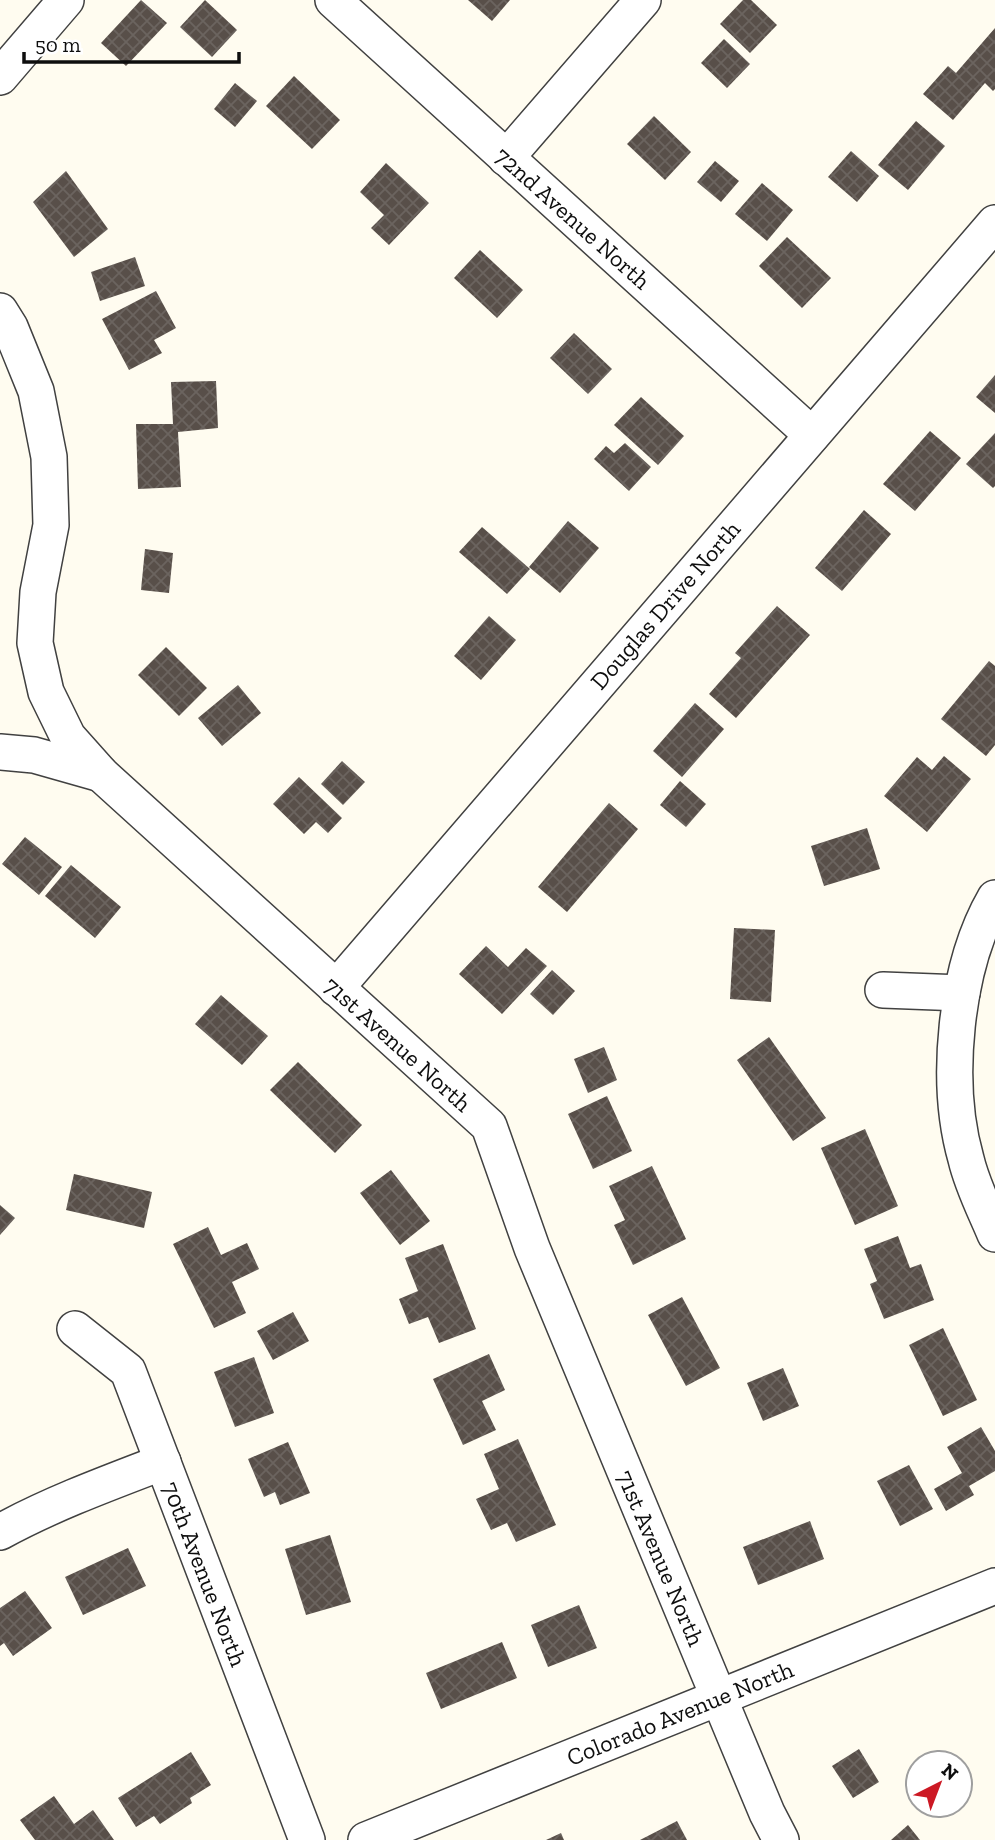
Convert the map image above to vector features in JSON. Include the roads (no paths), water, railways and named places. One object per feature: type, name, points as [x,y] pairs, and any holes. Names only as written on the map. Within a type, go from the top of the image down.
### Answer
[{"type":"street","points":[[0,77],[66,0]]},
{"type":"street","name":"72nd Avenue North","points":[[333,0],[812,435]]},
{"type":"street","points":[[506,158],[643,0]]},
{"type":"street","name":"Douglas Drive North","points":[[336,988],[995,223]]},
{"type":"street","name":"71st Avenue North","points":[[0,311],[10,327],[36,391],[49,457],[51,525],[38,593],[35,643],[46,692],[68,737],[101,774],[489,1126],[532,1248],[767,1813],[781,1840]]},
{"type":"street","points":[[0,752],[34,755],[101,774]]},
{"type":"street","points":[[995,898],[985,915],[962,993],[958,1010],[955,1060],[956,1109],[966,1160],[995,1234]]},
{"type":"street","points":[[883,990],[962,993]]},
{"type":"street","name":"70th Avenue North","points":[[75,1329],[128,1371],[306,1840]]},
{"type":"street","points":[[0,1532],[102,1485],[163,1462]]},
{"type":"street","name":"Colorado Avenue North","points":[[366,1840],[995,1586]]}]
